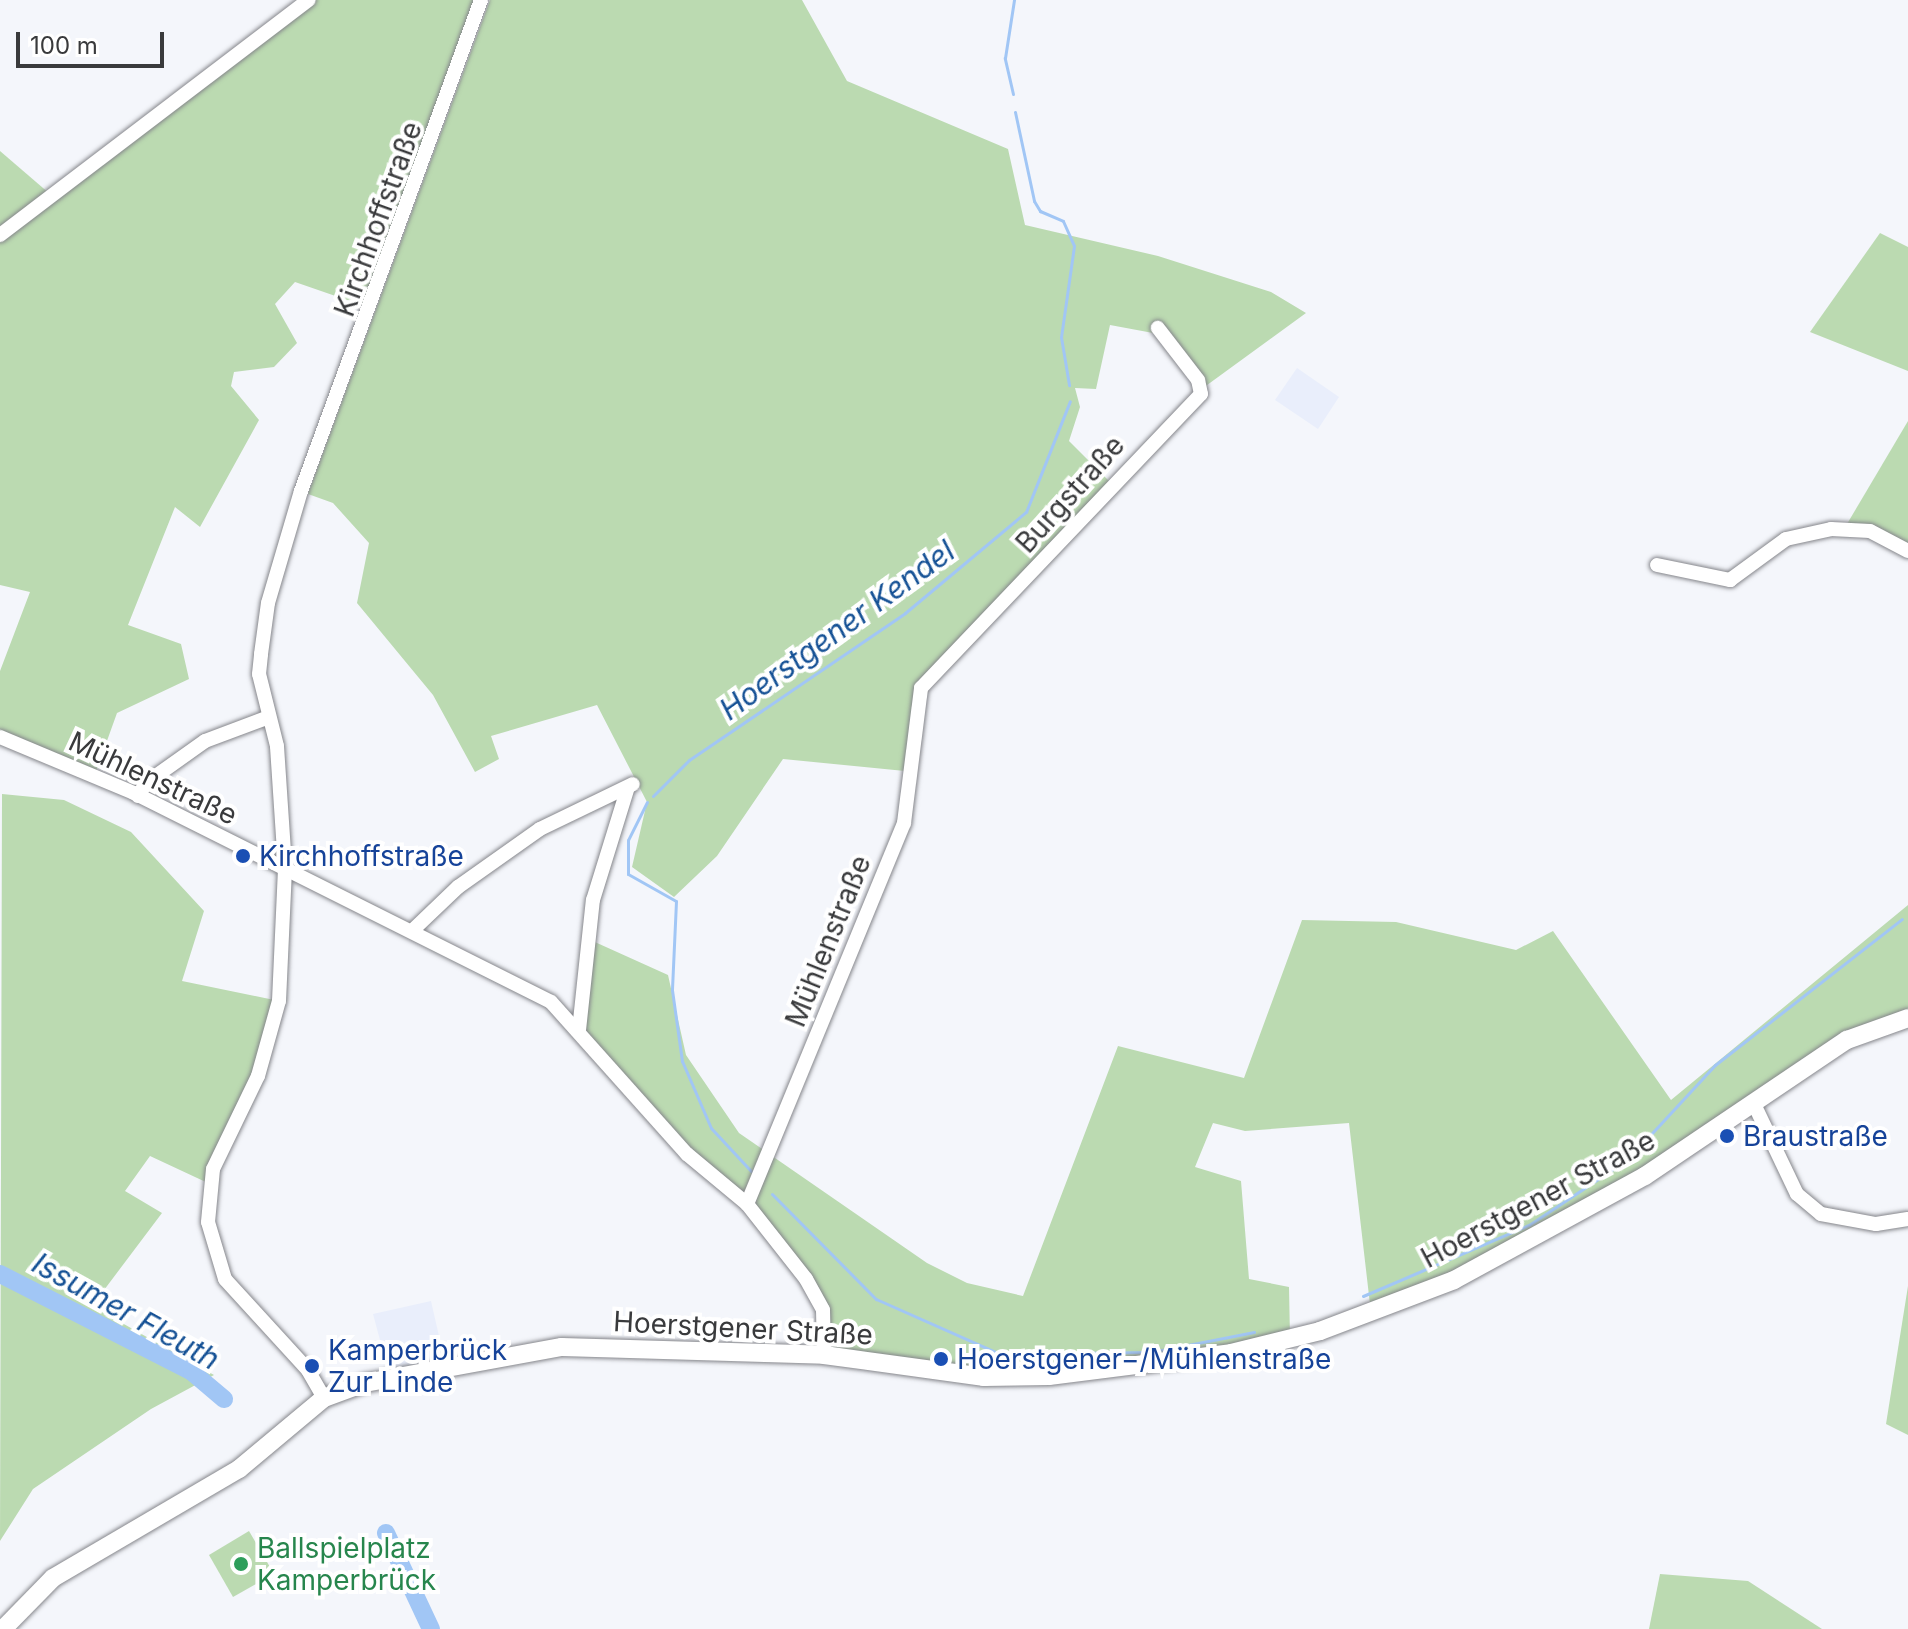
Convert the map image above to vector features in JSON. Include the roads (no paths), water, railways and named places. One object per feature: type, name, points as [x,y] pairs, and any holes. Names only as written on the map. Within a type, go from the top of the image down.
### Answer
[{"type":"main road","name":"Hoerstgener Straße","points":[[3,1629],[53,1578],[239,1469],[324,1398],[365,1383],[562,1347],[824,1355],[951,1374],[1049,1376],[1171,1364],[1320,1331],[1454,1280],[1537,1238],[1754,1104],[1847,1040],[1908,1018]]},
{"type":"street","points":[[0,235],[309,0]]},
{"type":"street","name":"Kirchhoffstraße","points":[[324,1398],[308,1370],[225,1279],[208,1222],[213,1169],[272,1035],[285,867],[261,654],[268,603],[296,506],[481,0]]},
{"type":"street","name":"Burgstraße","points":[[921,688],[1201,394],[1198,380],[1158,328]]},
{"type":"street","points":[[1657,565],[1730,580],[1786,539],[1831,529],[1870,531],[1908,551]]},
{"type":"street","name":"Mühlenstraße","points":[[747,1204],[904,823],[921,688]]},
{"type":"street","points":[[138,796],[146,783],[205,741],[269,717]]},
{"type":"street","name":"Mühlenstraße","points":[[0,737],[138,796],[414,929],[551,1002],[687,1154],[747,1204],[823,1310],[824,1355]]},
{"type":"street","points":[[414,929],[458,887],[540,829],[630,786],[593,900],[579,1030]]},
{"type":"street","points":[[1754,1104],[1797,1194],[1821,1214],[1876,1224],[1908,1219]]},
{"type":"waterway","name":"Hoerstgener Kendel","points":[[1013,94],[1005,58],[1014,0]]},
{"type":"waterway","name":"Hoerstgener Kendel","points":[[1015,112],[1034,201],[1040,211],[1063,221],[1074,246],[1061,337],[1069,385]]},
{"type":"waterway","name":"Hoerstgener Kendel","points":[[653,796],[689,760],[905,613],[1026,512],[1070,401]]},
{"type":"waterway","name":"Hoerstgener Kendel","points":[[647,802],[628,840],[628,874],[676,901],[672,990],[682,1061],[711,1128],[751,1171]]},
{"type":"waterway","name":"Hoerstgener Kendel","points":[[1363,1296],[1529,1225],[1628,1159],[1715,1065],[1902,919]]},
{"type":"waterway","name":"Hoerstgener Kendel","points":[[772,1194],[876,1299],[1000,1354],[1152,1352],[1254,1332]]},
{"type":"waterway","name":"Issumer Fleuth","points":[[0,1274],[192,1372],[224,1399]]},
{"type":"waterway","name":"Issumer Fleuth","points":[[386,1533],[431,1629]]},
{"type":"place","name":"Kirchhoffstraße","points":[[243,856]]},
{"type":"place","name":"Braustraße","points":[[1727,1136]]},
{"type":"place","name":"Hoerstgener−/Mühlenstraße","points":[[941,1359]]},
{"type":"place","name":"Kamperbrück Zur Linde","points":[[312,1366]]},
{"type":"place","name":"Ballspielplatz Kamperbrück","points":[[241,1564]]}]
